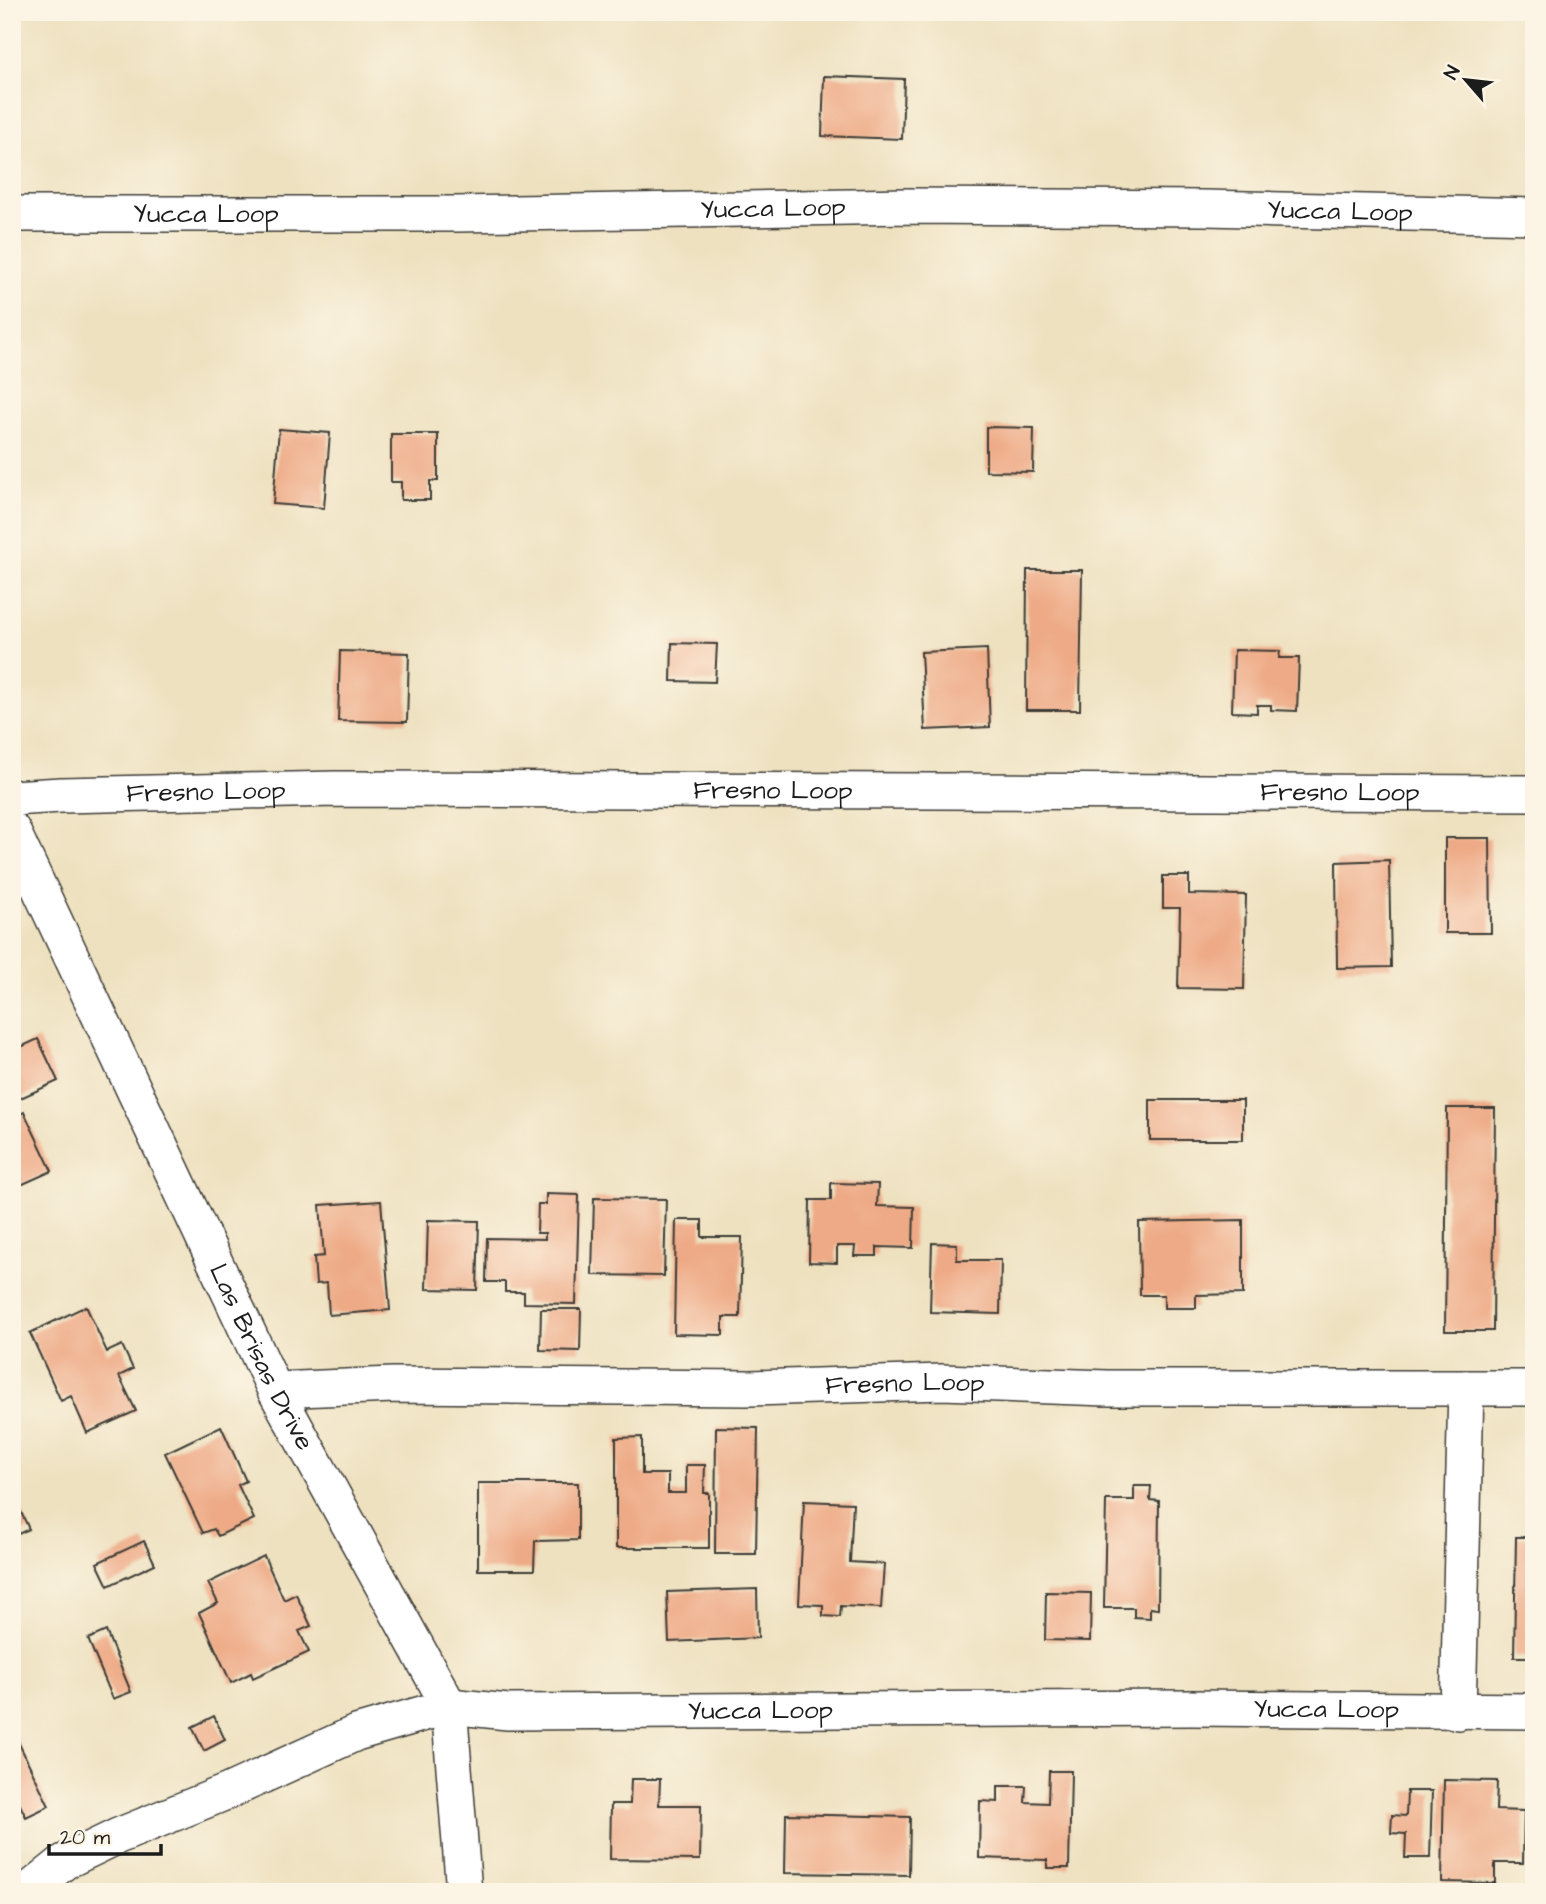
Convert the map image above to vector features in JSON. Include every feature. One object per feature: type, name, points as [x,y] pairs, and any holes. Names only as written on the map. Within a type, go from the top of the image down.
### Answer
[{"type":"street","name":"Yucca Loop","points":[[12,214],[455,214],[907,206],[1219,208],[1534,216]]},
{"type":"street","name":"Fresno Loop","points":[[12,799],[61,795],[336,789],[1534,793]]},
{"type":"street","name":"Las Brisas Drive","points":[[12,830],[275,1390],[449,1706],[464,1892]]},
{"type":"street","name":"Fresno Loop","points":[[275,1390],[393,1385],[751,1388],[942,1382],[1107,1388],[1534,1388]]},
{"type":"street","points":[[1458,1712],[1466,1388]]},
{"type":"street","name":"Yucca Loop","points":[[28,1891],[64,1862],[118,1836],[229,1791],[356,1733],[449,1706],[508,1712],[1192,1708],[1534,1711]]},
{"type":"building","points":[[824,76],[904,79],[902,139],[822,136]]},
{"type":"building","points":[[986,427],[1034,428],[1033,472],[986,471]]},
{"type":"building","points":[[279,429],[330,433],[324,508],[273,504]]},
{"type":"building","points":[[391,434],[438,434],[438,481],[430,481],[430,500],[401,500],[401,482],[391,482]]},
{"type":"building","points":[[1027,570],[1082,570],[1080,710],[1026,710]]},
{"type":"building","points":[[672,643],[717,644],[715,682],[671,681]]},
{"type":"building","points":[[987,649],[990,727],[925,730],[921,652]]},
{"type":"building","points":[[1234,650],[1280,651],[1279,658],[1299,658],[1297,711],[1271,710],[1271,705],[1257,705],[1257,713],[1232,712]]},
{"type":"building","points":[[340,651],[409,653],[407,722],[338,721]]},
{"type":"building","points":[[1445,838],[1490,838],[1491,933],[1445,933]]},
{"type":"building","points":[[1389,860],[1391,967],[1337,968],[1336,862]]},
{"type":"building","points":[[1163,876],[1189,876],[1189,894],[1246,895],[1244,989],[1178,988],[1180,908],[1163,908]]},
{"type":"building","points":[[38,1039],[58,1081],[12,1102],[12,1051]]},
{"type":"building","points":[[1150,1100],[1243,1100],[1243,1140],[1150,1140]]},
{"type":"building","points":[[1447,1108],[1495,1108],[1493,1331],[1445,1331]]},
{"type":"building","points":[[24,1112],[52,1171],[12,1189],[12,1118]]},
{"type":"building","points":[[831,1183],[878,1184],[877,1206],[914,1207],[913,1248],[877,1247],[877,1256],[854,1256],[855,1246],[837,1246],[837,1263],[809,1262],[810,1200],[831,1200]]},
{"type":"building","points":[[546,1194],[579,1195],[576,1304],[524,1303],[524,1292],[505,1292],[505,1282],[486,1282],[487,1238],[545,1239],[545,1233],[537,1233],[538,1204],[546,1204]]},
{"type":"building","points":[[594,1198],[666,1199],[664,1276],[592,1275]]},
{"type":"building","points":[[381,1201],[390,1310],[329,1315],[327,1283],[316,1284],[314,1257],[324,1256],[320,1205]]},
{"type":"building","points":[[428,1220],[479,1221],[477,1290],[426,1289]]},
{"type":"building","points":[[676,1220],[702,1220],[702,1237],[742,1237],[740,1317],[723,1317],[723,1335],[674,1334]]},
{"type":"building","points":[[1243,1220],[1243,1294],[1196,1295],[1196,1308],[1164,1308],[1164,1295],[1140,1295],[1139,1222]]},
{"type":"building","points":[[932,1243],[957,1244],[957,1260],[1001,1260],[1000,1314],[930,1312]]},
{"type":"building","points":[[86,1306],[107,1352],[122,1345],[133,1369],[119,1376],[136,1411],[87,1433],[71,1396],[61,1401],[30,1333]]},
{"type":"building","points":[[541,1309],[581,1309],[580,1351],[540,1350]]},
{"type":"building","points":[[221,1426],[246,1481],[238,1485],[254,1519],[218,1536],[214,1529],[203,1533],[165,1453]]},
{"type":"building","points":[[716,1427],[758,1428],[756,1554],[715,1554]]},
{"type":"building","points":[[642,1437],[642,1474],[668,1474],[668,1493],[686,1493],[686,1465],[705,1465],[704,1493],[709,1493],[709,1548],[616,1548],[616,1438]]},
{"type":"building","points":[[478,1483],[578,1483],[578,1540],[535,1541],[534,1570],[478,1570]]},
{"type":"building","points":[[1134,1486],[1151,1486],[1150,1500],[1159,1501],[1158,1609],[1150,1608],[1150,1618],[1134,1617],[1134,1608],[1104,1608],[1106,1500],[1134,1500]]},
{"type":"building","points":[[12,1493],[29,1529],[12,1537]]},
{"type":"building","points":[[804,1501],[853,1503],[850,1562],[884,1564],[881,1608],[841,1606],[840,1617],[823,1616],[823,1605],[799,1604]]},
{"type":"building","points":[[1516,1537],[1534,1537],[1534,1657],[1514,1657]]},
{"type":"building","points":[[144,1541],[155,1564],[108,1586],[97,1563]]},
{"type":"building","points":[[264,1556],[284,1600],[296,1594],[311,1626],[299,1631],[309,1652],[253,1678],[251,1673],[231,1683],[199,1613],[218,1603],[208,1583]]},
{"type":"building","points":[[757,1589],[758,1638],[669,1642],[667,1592]]},
{"type":"building","points":[[1046,1592],[1091,1593],[1090,1641],[1045,1640]]},
{"type":"building","points":[[106,1631],[131,1692],[113,1699],[88,1639]]},
{"type":"building","points":[[214,1716],[225,1740],[204,1751],[192,1727]]},
{"type":"building","points":[[12,1729],[49,1806],[26,1817],[12,1789]]},
{"type":"building","points":[[1049,1771],[1071,1771],[1069,1868],[1047,1868],[1047,1860],[979,1858],[980,1801],[998,1802],[998,1786],[1026,1786],[1025,1802],[1048,1803]]},
{"type":"building","points":[[631,1779],[660,1779],[659,1805],[701,1805],[700,1860],[610,1859],[611,1804],[630,1804]]},
{"type":"building","points":[[1444,1780],[1497,1781],[1496,1810],[1524,1811],[1523,1863],[1495,1863],[1495,1883],[1442,1882]]},
{"type":"building","points":[[1407,1791],[1432,1791],[1430,1858],[1405,1858],[1406,1834],[1391,1833],[1392,1815],[1406,1816]]},
{"type":"building","points":[[786,1814],[910,1817],[909,1875],[785,1873]]}]
